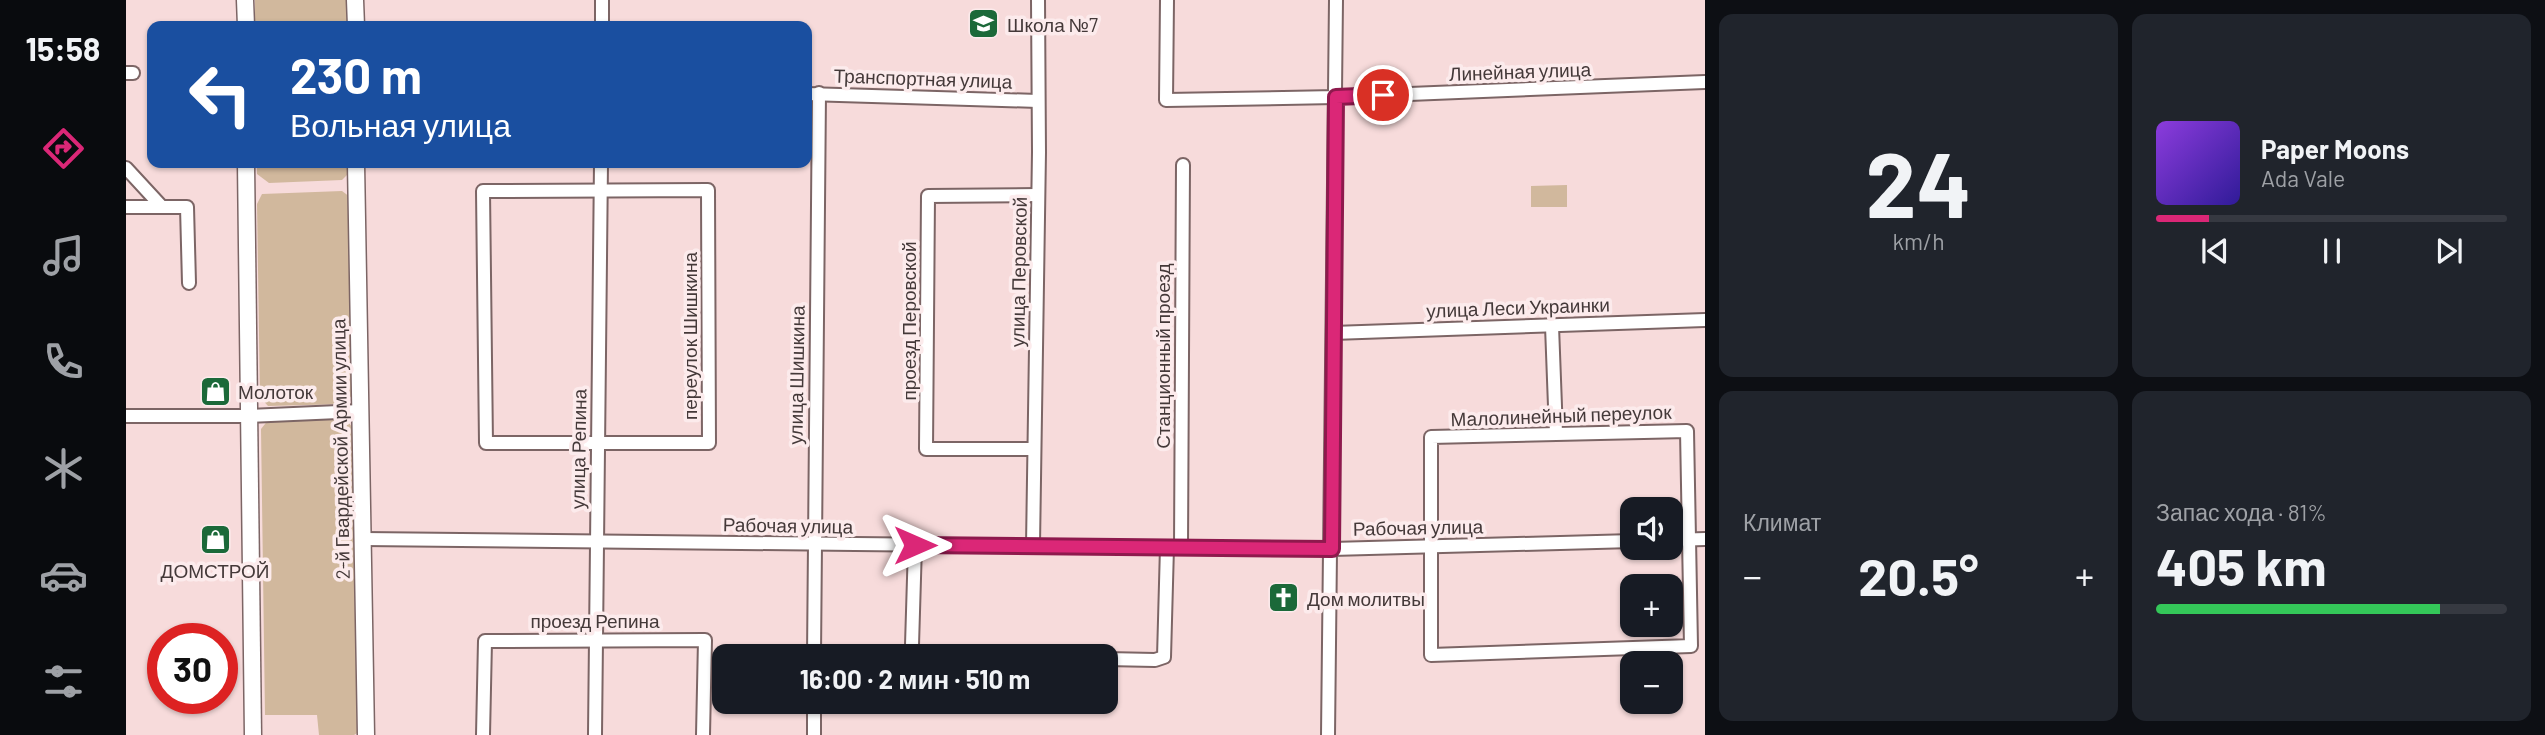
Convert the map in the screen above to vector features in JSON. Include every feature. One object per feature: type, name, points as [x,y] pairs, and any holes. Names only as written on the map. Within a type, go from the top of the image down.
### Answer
[{"type":"main road","points":[[245,0],[246,21]]},
{"type":"main road","points":[[355,0],[356,21]]},
{"type":"main road","points":[[246,168],[253,735]]},
{"type":"main road","name":"2-й Гвардейской Армии улица","points":[[356,168],[366,735]]},
{"type":"street","points":[[602,21],[603,0]]},
{"type":"street","name":"улица Перовской","points":[[1033,545],[1038,0]]},
{"type":"street","name":"Линейная улица","points":[[1167,0],[1166,100],[1336,97],[1705,82]]},
{"type":"street","points":[[1328,735],[1336,0]]},
{"type":"street","name":"Транспортная улица","points":[[813,93],[1038,101]]},
{"type":"street","name":"улица Шишкина","points":[[813,93],[814,644]]},
{"type":"street","name":"Станционный проезд","points":[[1181,547],[1183,165]]},
{"type":"street","points":[[126,168],[162,207]]},
{"type":"street","name":"улица Репина","points":[[595,735],[601,168]]},
{"type":"street","name":"переулок Шишкина","points":[[708,190],[709,443],[597,443],[486,443],[484,191],[708,190]]},
{"type":"street","name":"проезд Перовской","points":[[1034,449],[926,449],[928,196],[1038,195]]},
{"type":"street","points":[[126,207],[187,207],[189,283]]},
{"type":"street","name":"улица Леси Украинки","points":[[1333,333],[1705,320]]},
{"type":"street","points":[[1552,326],[1556,433]]},
{"type":"street","points":[[126,416],[250,416],[361,411]]},
{"type":"street","name":"Малолинейный переулок","points":[[1687,430],[1690,540],[1691,646],[1431,655],[1431,438],[1687,430]]},
{"type":"street","name":"Рабочая улица","points":[[363,539],[1332,549],[1620,541]]},
{"type":"street","points":[[1683,540],[1705,539]]},
{"type":"street","points":[[912,644],[915,545]]},
{"type":"street","points":[[1118,660],[1155,660],[1164,657],[1167,547]]},
{"type":"street","name":"проезд Репина","points":[[483,735],[485,640],[596,639],[705,640],[704,735]]},
{"type":"street","points":[[814,714],[814,735]]},
{"type":"shaded area","points":[[255,0],[347,0],[347,21],[255,21]]},
{"type":"shaded area","points":[[257,168],[349,168],[349,173],[342,180],[269,183],[257,174]]},
{"type":"shaded area","points":[[1567,185],[1567,207],[1531,207],[1531,186]]},
{"type":"shaded area","points":[[342,191],[350,197],[352,395],[345,404],[268,406],[260,397],[257,204],[262,194]]},
{"type":"shaded area","points":[[269,419],[346,419],[352,427],[359,732],[354,735],[319,735],[317,715],[265,715],[261,429]]},
{"type":"place","name":"Школа №7","points":[[984,24]]},
{"type":"place","name":"Молоток","points":[[215,391]]},
{"type":"place","name":"ДОМСТРОЙ","points":[[215,539]]},
{"type":"place","name":"Дом молитвы","points":[[1284,598]]},
{"type":"route","points":[[915,545],[1332,549],[1336,97],[1383,95]]}]
